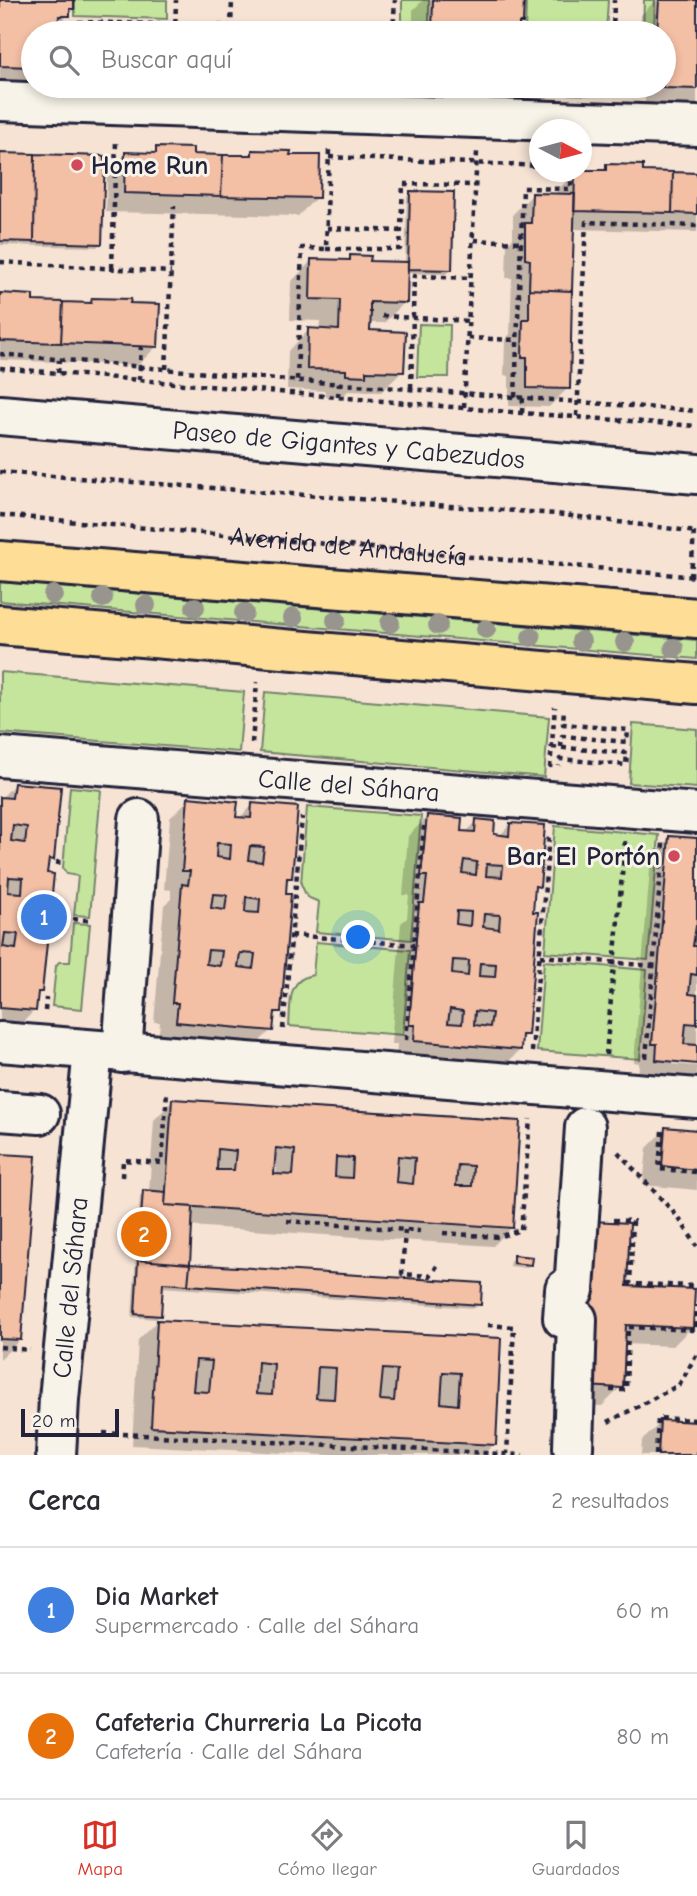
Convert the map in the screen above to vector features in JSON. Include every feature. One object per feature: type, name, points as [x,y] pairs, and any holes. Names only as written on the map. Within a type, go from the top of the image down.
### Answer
[{"type":"main road","name":"Avenida de Andalucía","points":[[6,557],[693,603]]},
{"type":"main road","points":[[0,625],[697,684]]},
{"type":"street","points":[[0,101],[697,126]]},
{"type":"street","name":"Paseo de Gigantes y Cabezudos","points":[[0,415],[697,474]]},
{"type":"street","name":"Calle del Sáhara","points":[[0,757],[697,813]]},
{"type":"street","name":"Calle del Sáhara","points":[[56,1455],[59,1399],[139,819]]},
{"type":"street","points":[[0,1042],[697,1098]]},
{"type":"street","points":[[0,1111],[40,1114]]},
{"type":"street","points":[[585,1127],[584,1218],[574,1290],[565,1289],[563,1318],[577,1319],[578,1388],[585,1438]]},
{"type":"street","name":"Calle del Sáhara","points":[[38,1455],[48,1438],[59,1399]]},
{"type":"path","points":[[176,0],[176,21]]},
{"type":"path","points":[[231,21],[232,0]]},
{"type":"path","points":[[393,21],[394,0]]},
{"type":"path","points":[[613,21],[614,0]]},
{"type":"path","points":[[112,268],[116,140]]},
{"type":"path","points":[[326,248],[329,147]]},
{"type":"path","points":[[464,407],[477,151]]},
{"type":"path","points":[[329,157],[529,165]]},
{"type":"path","points":[[515,397],[523,188],[570,189],[570,182]]},
{"type":"path","points":[[297,380],[302,248],[400,249],[403,184],[476,185]]},
{"type":"path","points":[[166,369],[174,206]]},
{"type":"path","points":[[576,416],[586,222],[697,226]]},
{"type":"path","points":[[327,228],[401,231]]},
{"type":"path","points":[[474,240],[521,242]]},
{"type":"path","points":[[0,262],[171,272]]},
{"type":"path","points":[[411,389],[414,276],[472,278]]},
{"type":"path","points":[[382,316],[469,321]]},
{"type":"path","points":[[468,338],[517,340]]},
{"type":"path","points":[[139,380],[141,346]]},
{"type":"path","points":[[0,354],[194,372],[697,411]]},
{"type":"path","points":[[58,373],[59,359]]},
{"type":"path","points":[[0,368],[697,426]]},
{"type":"path","points":[[192,385],[194,372]]},
{"type":"path","points":[[338,383],[338,397]]},
{"type":"path","points":[[522,413],[523,397]]},
{"type":"path","points":[[0,471],[556,514],[696,531],[693,603]]},
{"type":"path","name":"Avenida de Andalucía","points":[[0,515],[694,577]]},
{"type":"path","points":[[253,729],[257,681]]},
{"type":"path","points":[[555,706],[551,750],[561,747],[627,753],[626,765],[560,759]]},
{"type":"path","points":[[561,747],[562,736],[627,742],[628,730],[563,724],[564,707]]},
{"type":"path","points":[[603,1091],[628,806]]},
{"type":"path","points":[[283,1029],[302,814]]},
{"type":"path","points":[[531,1057],[550,822]]},
{"type":"path","points":[[406,1040],[424,825]]},
{"type":"path","points":[[645,1067],[664,832]]},
{"type":"path","points":[[58,865],[59,855]]},
{"type":"path","points":[[53,918],[89,920]]},
{"type":"path","points":[[291,935],[414,945]]},
{"type":"path","points":[[540,956],[653,966]]},
{"type":"path","points":[[45,1012],[46,998]]},
{"type":"path","points":[[122,1177],[123,1160],[162,1163],[168,1083]]},
{"type":"path","points":[[443,1233],[498,1237],[521,1230],[531,1111]]},
{"type":"path","points":[[663,1121],[659,1169],[697,1172]]},
{"type":"path","points":[[615,1149],[678,1217],[697,1246]]},
{"type":"path","points":[[584,1218],[633,1221],[630,1284],[697,1286]]},
{"type":"path","points":[[287,1221],[420,1231]]},
{"type":"path","points":[[405,1230],[402,1274],[430,1276],[437,1266]]},
{"type":"path","points":[[578,1388],[626,1390],[628,1327],[696,1330],[697,1305]]},
{"type":"path","points":[[488,1325],[514,1327],[507,1454]]},
{"type":"path","points":[[0,1347],[32,1350]]},
{"type":"path","points":[[585,1438],[679,1385],[697,1354]]},
{"type":"path","points":[[656,1455],[658,1418],[697,1420]]},
{"type":"path","points":[[103,1433],[523,1455]]},
{"type":"green space","points":[[75,0],[167,0],[167,19],[75,16]]},
{"type":"green space","points":[[402,0],[429,0],[429,21],[402,21]]},
{"type":"green space","points":[[526,0],[608,0],[607,21],[525,21]]},
{"type":"green space","points":[[644,0],[655,0],[654,21],[643,21]]},
{"type":"green space","points":[[419,324],[450,325],[449,377],[417,377]]},
{"type":"green space","points":[[0,582],[697,640],[697,659],[0,601]]},
{"type":"green space","points":[[0,672],[244,692],[239,752],[0,733]]},
{"type":"green space","points":[[265,692],[549,717],[544,777],[260,752]]},
{"type":"green space","points":[[633,724],[697,729],[697,788],[629,783]]},
{"type":"green space","points":[[70,787],[101,790],[90,916],[74,915],[78,876],[67,874],[63,868]]},
{"type":"green space","points":[[307,807],[421,816],[411,940],[316,932],[319,902],[307,897],[301,884]]},
{"type":"green space","points":[[555,826],[659,835],[648,960],[545,952]]},
{"type":"green space","points":[[73,923],[90,924],[82,1009],[52,1006],[56,966],[59,962],[70,962]]},
{"type":"green space","points":[[316,942],[410,950],[403,1035],[289,1026],[294,987],[304,977],[313,975]]},
{"type":"green space","points":[[544,961],[647,970],[640,1059],[537,1051]]},
{"type":"building","points":[[0,0],[74,0],[74,9],[70,9],[70,16],[59,16],[59,21],[21,21],[21,67],[0,66]]},
{"type":"building","points":[[433,0],[524,0],[523,21],[432,21]]},
{"type":"building","points":[[659,0],[697,0],[697,89],[676,88],[676,21],[658,21]]},
{"type":"building","points":[[156,147],[193,148],[193,154],[223,155],[221,196],[124,193],[125,152],[156,153]]},
{"type":"building","points":[[252,150],[291,151],[290,155],[320,155],[319,198],[221,196],[223,155],[252,155]]},
{"type":"building","points":[[0,153],[35,154],[34,242],[0,241]]},
{"type":"building","points":[[35,154],[105,156],[102,244],[34,242]]},
{"type":"building","points":[[606,164],[643,165],[643,171],[673,172],[672,213],[574,211],[575,182],[592,182],[592,170],[606,170]]},
{"type":"building","points":[[673,172],[697,173],[697,214],[672,213]]},
{"type":"building","points":[[410,191],[454,192],[452,270],[408,269]]},
{"type":"building","points":[[532,193],[575,194],[572,291],[529,289],[530,260],[525,259],[525,223],[531,223]]},
{"type":"building","points":[[350,255],[371,256],[370,261],[408,262],[407,303],[370,302],[370,330],[406,332],[404,372],[366,371],[366,376],[346,375],[346,370],[307,369],[308,328],[339,330],[340,300],[310,299],[311,259],[350,260]]},
{"type":"building","points":[[529,289],[572,291],[570,389],[527,388],[527,357],[522,357],[523,319],[529,319]]},
{"type":"building","points":[[0,293],[33,295],[33,301],[63,302],[61,343],[0,341]]},
{"type":"building","points":[[92,298],[131,299],[130,303],[160,304],[158,347],[61,343],[63,302],[91,303]]},
{"type":"building","points":[[14,783],[61,787],[54,860],[49,859],[47,873],[54,874],[42,992],[38,992],[36,1011],[0,1008],[0,797],[12,798]],"holes":[[[13,825],[27,827],[25,843],[11,841]],[[9,877],[23,878],[22,893],[8,892]],[[5,933],[18,934],[16,949],[3,947]]]},
{"type":"building","points":[[188,797],[238,802],[236,817],[251,818],[252,803],[298,807],[292,878],[287,878],[286,894],[291,894],[281,1012],[275,1012],[273,1031],[176,1022],[178,1003],[172,1003],[182,884],[188,885],[190,871],[182,871]],"holes":[[[217,843],[231,844],[230,859],[216,857]],[[250,846],[264,847],[262,862],[248,860]],[[213,894],[227,895],[225,910],[211,908]],[[246,897],[260,899],[259,913],[245,912]],[[208,950],[222,951],[220,966],[206,964]],[[240,953],[255,954],[253,969],[238,967]]]},
{"type":"building","points":[[427,815],[462,818],[461,831],[475,832],[476,819],[495,821],[494,834],[509,836],[510,823],[545,825],[540,887],[535,886],[533,912],[538,912],[528,1035],[522,1035],[521,1050],[414,1041],[415,1025],[409,1025],[419,903],[424,903],[427,876],[421,876]],"holes":[[[464,860],[477,862],[476,875],[462,873]],[[487,864],[503,865],[502,877],[486,876]],[[457,911],[471,912],[470,926],[456,924]],[[484,914],[500,915],[499,929],[483,927]],[[453,960],[469,961],[468,976],[452,974]],[[480,963],[496,964],[495,977],[479,976]],[[450,1009],[463,1011],[462,1024],[448,1023]],[[475,1011],[492,1013],[490,1027],[474,1025]]]},
{"type":"building","points":[[669,836],[697,838],[697,926],[693,946],[697,946],[697,975],[691,974],[689,994],[697,995],[697,1024],[686,1023],[684,1044],[697,1045],[697,1064],[656,1060],[657,1044],[652,1044]]},
{"type":"building","points":[[172,1099],[520,1121],[513,1228],[165,1205]],"holes":[[[276,1148],[295,1150],[293,1175],[274,1174]],[[218,1149],[236,1151],[234,1170],[217,1170]],[[398,1156],[415,1158],[413,1184],[396,1182]],[[336,1157],[353,1158],[352,1178],[335,1177]],[[458,1165],[473,1166],[472,1186],[456,1186]]]},
{"type":"building","points":[[665,1127],[697,1130],[697,1170],[662,1166]]},
{"type":"building","points":[[0,1154],[36,1156],[21,1340],[0,1339]]},
{"type":"building","points":[[143,1190],[166,1192],[165,1205],[193,1207],[190,1264],[138,1260]]},
{"type":"building","points":[[591,1221],[630,1223],[627,1286],[695,1289],[693,1328],[626,1325],[623,1388],[583,1386]]},
{"type":"building","points":[[513,1255],[532,1257],[531,1265],[513,1263]]},
{"type":"building","points":[[138,1260],[190,1264],[188,1285],[163,1283],[161,1316],[135,1314]]},
{"type":"building","points":[[190,1264],[482,1283],[481,1305],[188,1285]]},
{"type":"building","points":[[157,1320],[501,1338],[496,1445],[151,1427]],"holes":[[[196,1360],[212,1361],[209,1392],[193,1391]],[[258,1362],[274,1364],[272,1395],[256,1394]],[[318,1367],[336,1368],[334,1399],[316,1398]],[[383,1369],[397,1370],[394,1401],[380,1400]],[[443,1372],[460,1373],[458,1405],[441,1403]]]},
{"type":"building","points":[[660,1420],[697,1422],[697,1455],[658,1455]]},
{"type":"place","name":"Home Run","points":[[77,165]]},
{"type":"place","name":"Bar El Portón","points":[[674,856]]},
{"type":"place","name":"Dia Market","points":[[44,917]]},
{"type":"place","name":"Cafeteria Churreria La Picota","points":[[144,1234]]}]
